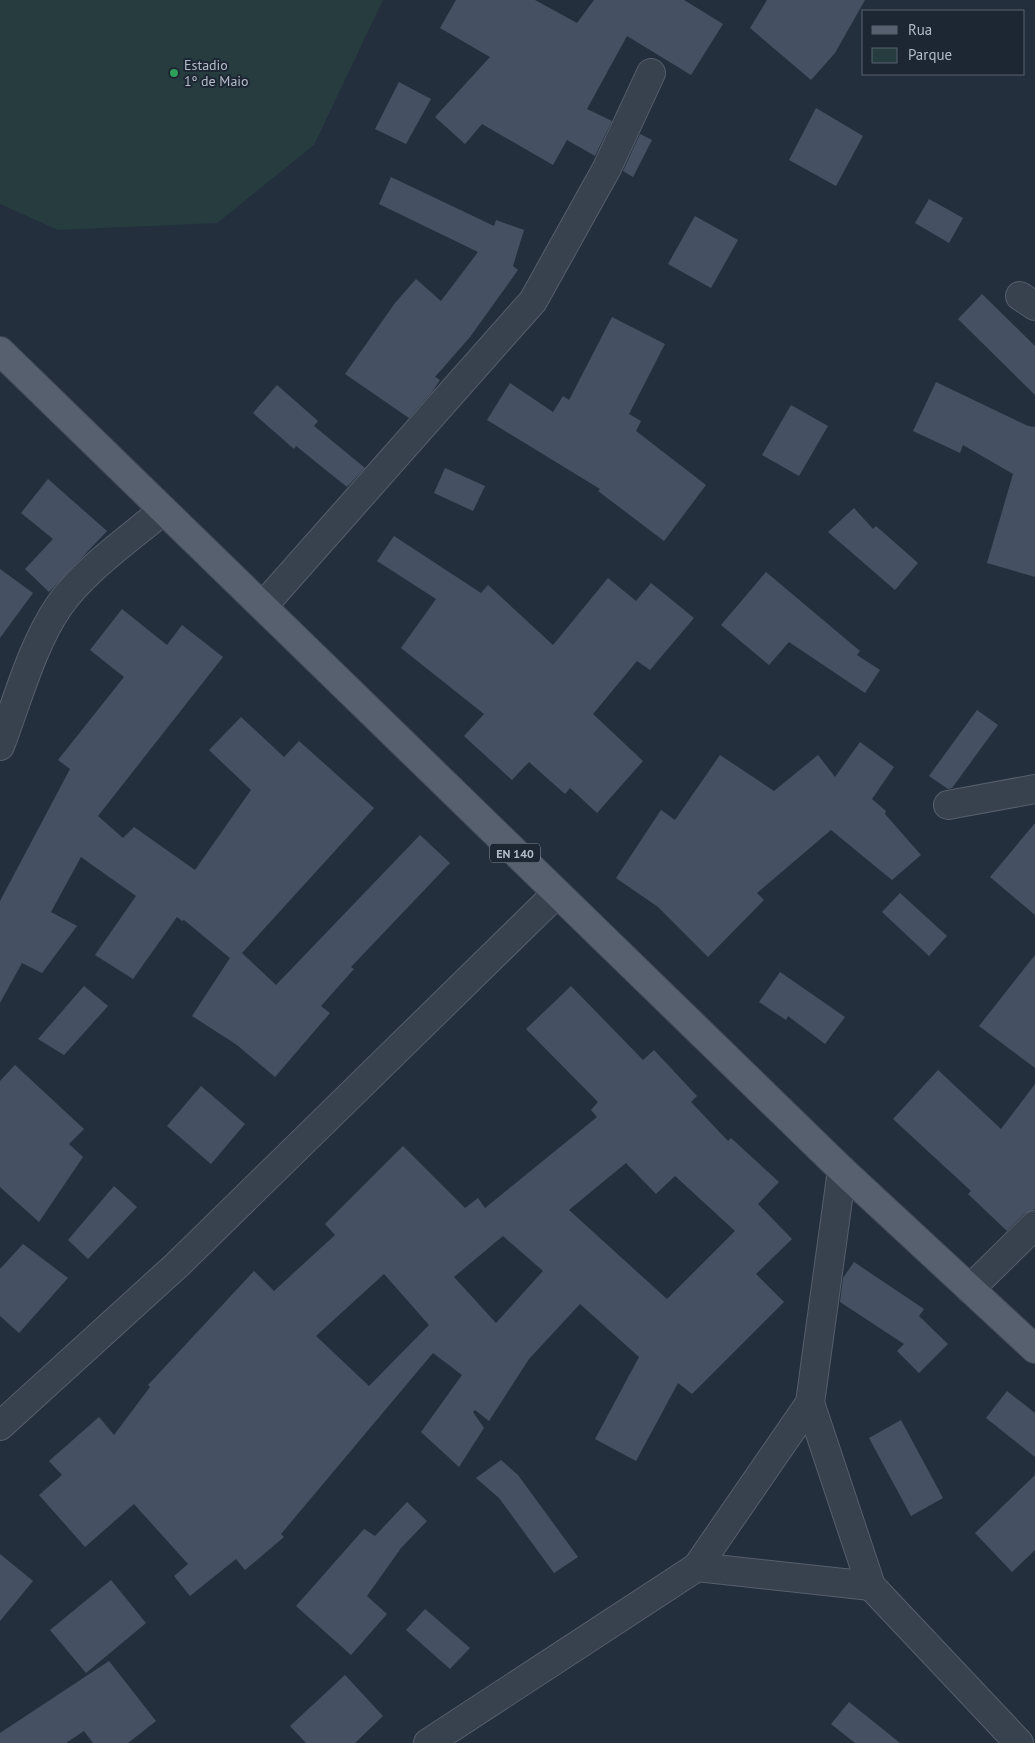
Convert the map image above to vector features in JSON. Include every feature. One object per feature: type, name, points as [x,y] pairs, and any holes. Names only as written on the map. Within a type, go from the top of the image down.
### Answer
[{"type":"main road","name":"EN 140","points":[[0,351],[162,511],[263,606],[556,894],[842,1170],[1035,1349]]},
{"type":"street","points":[[263,606],[534,301],[608,168],[650,73]]},
{"type":"street","points":[[0,746],[37,648],[58,607],[78,583],[162,511]]},
{"type":"street","points":[[948,805],[1035,789]]},
{"type":"street","points":[[0,1426],[177,1265],[556,894]]},
{"type":"street","points":[[842,1170],[810,1403],[871,1586],[1019,1743]]},
{"type":"street","points":[[970,1289],[1035,1225]]},
{"type":"street","points":[[428,1743],[698,1567],[810,1403]]},
{"type":"street","points":[[698,1567],[871,1586]]},
{"type":"green space","name":"Estadio 1º de Maio","points":[[0,0],[383,0],[314,145],[217,223],[58,230],[0,204]]},
{"type":"building","points":[[456,0],[535,0],[577,23],[594,0],[684,0],[723,24],[691,75],[627,36],[587,109],[612,121],[595,156],[567,140],[553,165],[482,124],[465,144],[435,117],[490,57],[440,28]]},
{"type":"building","points":[[767,0],[865,0],[835,53],[811,80],[750,28]]},
{"type":"building","points":[[399,82],[431,99],[406,144],[375,129]]},
{"type":"building","points":[[816,108],[863,136],[836,186],[789,160]]},
{"type":"building","points":[[640,134],[652,140],[633,177],[623,171]]},
{"type":"building","points":[[391,177],[494,226],[496,220],[524,230],[513,266],[518,270],[470,337],[435,377],[440,380],[409,418],[345,374],[395,303],[416,279],[441,301],[478,252],[379,204]]},
{"type":"building","points":[[929,199],[963,218],[949,243],[915,223]]},
{"type":"building","points":[[695,216],[738,240],[711,288],[668,264]]},
{"type":"building","points":[[982,294],[1035,346],[1035,395],[958,319]]},
{"type":"building","points":[[612,317],[665,344],[629,414],[641,421],[636,431],[706,485],[664,541],[598,491],[600,489],[487,420],[510,383],[553,412],[563,396],[569,400]]},
{"type":"building","points":[[936,382],[1028,426],[1035,427],[1035,577],[987,563],[1013,474],[963,445],[960,453],[913,431]]},
{"type":"building","points":[[277,385],[318,421],[314,426],[365,468],[347,487],[296,446],[294,449],[253,413]]},
{"type":"building","points":[[791,405],[828,426],[799,476],[762,455]]},
{"type":"building","points":[[445,468],[485,486],[473,511],[434,493]]},
{"type":"building","points":[[48,479],[107,531],[49,592],[25,569],[53,539],[21,513]]},
{"type":"building","points":[[854,508],[873,529],[876,526],[918,563],[895,590],[828,532]]},
{"type":"building","points":[[394,536],[481,593],[488,585],[553,645],[608,578],[636,601],[651,583],[694,618],[650,670],[637,661],[593,714],[643,761],[597,813],[570,788],[565,794],[529,762],[512,780],[464,736],[484,714],[401,648],[436,599],[377,561]]},
{"type":"building","points":[[0,569],[33,593],[0,638]]},
{"type":"building","points":[[766,572],[860,651],[857,655],[880,670],[865,693],[789,642],[769,665],[721,625]]},
{"type":"building","points":[[122,609],[167,645],[182,625],[223,657],[98,816],[123,838],[134,827],[195,870],[251,790],[209,750],[241,717],[284,757],[299,741],[374,808],[242,953],[276,985],[420,835],[450,863],[351,967],[354,969],[321,1006],[330,1013],[275,1077],[237,1045],[192,1016],[230,958],[184,920],[182,921],[177,917],[133,979],[95,955],[136,896],[81,857],[51,912],[77,926],[42,973],[22,963],[0,1003],[0,901],[70,769],[58,760],[124,677],[90,650]]},
{"type":"building","points":[[977,710],[998,725],[952,788],[948,789],[929,776]]},
{"type":"building","points":[[860,742],[894,767],[872,799],[886,811],[885,814],[921,855],[892,880],[831,830],[757,893],[764,900],[708,957],[658,907],[616,878],[661,810],[675,820],[720,755],[774,791],[818,755],[835,777]]},
{"type":"building","points":[[1035,823],[1035,915],[990,877]]},
{"type":"building","points":[[900,893],[947,936],[929,956],[882,912]]},
{"type":"building","points":[[1035,955],[1035,1068],[979,1026]]},
{"type":"building","points":[[780,972],[845,1017],[825,1044],[788,1016],[786,1020],[759,1002]]},
{"type":"building","points":[[84,986],[108,1006],[64,1055],[38,1039]]},
{"type":"building","points":[[571,986],[643,1060],[654,1050],[697,1096],[691,1102],[728,1141],[731,1138],[779,1182],[758,1204],[792,1239],[756,1274],[784,1302],[692,1394],[678,1383],[636,1461],[595,1439],[639,1357],[580,1304],[529,1359],[489,1421],[475,1410],[473,1412],[484,1428],[459,1467],[421,1432],[462,1375],[433,1353],[281,1534],[284,1537],[245,1570],[236,1559],[190,1596],[174,1576],[188,1564],[134,1504],[85,1547],[39,1495],[62,1475],[49,1461],[99,1417],[114,1435],[150,1387],[148,1385],[254,1271],[274,1291],[335,1235],[325,1224],[403,1146],[465,1208],[478,1198],[485,1208],[597,1117],[591,1110],[598,1102],[526,1029]],"holes":[[[626,1163],[656,1194],[675,1176],[735,1231],[667,1299],[569,1210]],[[503,1236],[543,1271],[496,1323],[454,1277]],[[384,1274],[429,1325],[369,1386],[316,1336]]]},
{"type":"building","points":[[15,1065],[84,1129],[69,1144],[83,1157],[39,1222],[0,1187],[0,1081]]},
{"type":"building","points":[[938,1070],[1001,1129],[1035,1084],[1035,1209],[1024,1214],[1007,1231],[968,1194],[971,1191],[893,1119]]},
{"type":"building","points":[[201,1086],[245,1124],[211,1164],[167,1126]]},
{"type":"building","points":[[114,1186],[137,1207],[88,1259],[68,1240]]},
{"type":"building","points":[[23,1244],[68,1278],[19,1333],[0,1316],[0,1269]]},
{"type":"building","points":[[854,1262],[924,1309],[919,1316],[948,1344],[919,1373],[897,1351],[904,1344],[840,1302],[843,1278]]},
{"type":"building","points":[[1007,1391],[1035,1413],[1035,1457],[986,1418]]},
{"type":"building","points":[[901,1420],[943,1498],[911,1516],[869,1438]]},
{"type":"building","points":[[501,1460],[518,1475],[578,1557],[554,1573],[499,1498],[476,1478]]},
{"type":"building","points":[[1035,1475],[1035,1550],[1012,1572],[975,1533]]},
{"type":"building","points":[[407,1502],[427,1521],[401,1548],[367,1596],[387,1614],[351,1655],[296,1606],[364,1529],[375,1536]]},
{"type":"building","points":[[0,1554],[33,1581],[0,1621]]},
{"type":"building","points":[[111,1580],[146,1623],[86,1673],[50,1630]]},
{"type":"building","points":[[425,1609],[470,1648],[450,1669],[406,1630]]},
{"type":"building","points":[[109,1661],[156,1721],[128,1743],[93,1743],[84,1731],[66,1743],[0,1743],[0,1733]]},
{"type":"building","points":[[345,1675],[383,1716],[355,1743],[306,1743],[290,1726]]},
{"type":"building","points":[[849,1702],[900,1743],[855,1743],[831,1724]]},
{"type":"place","name":"Estadio 1º de Maio","points":[[174,73]]}]
